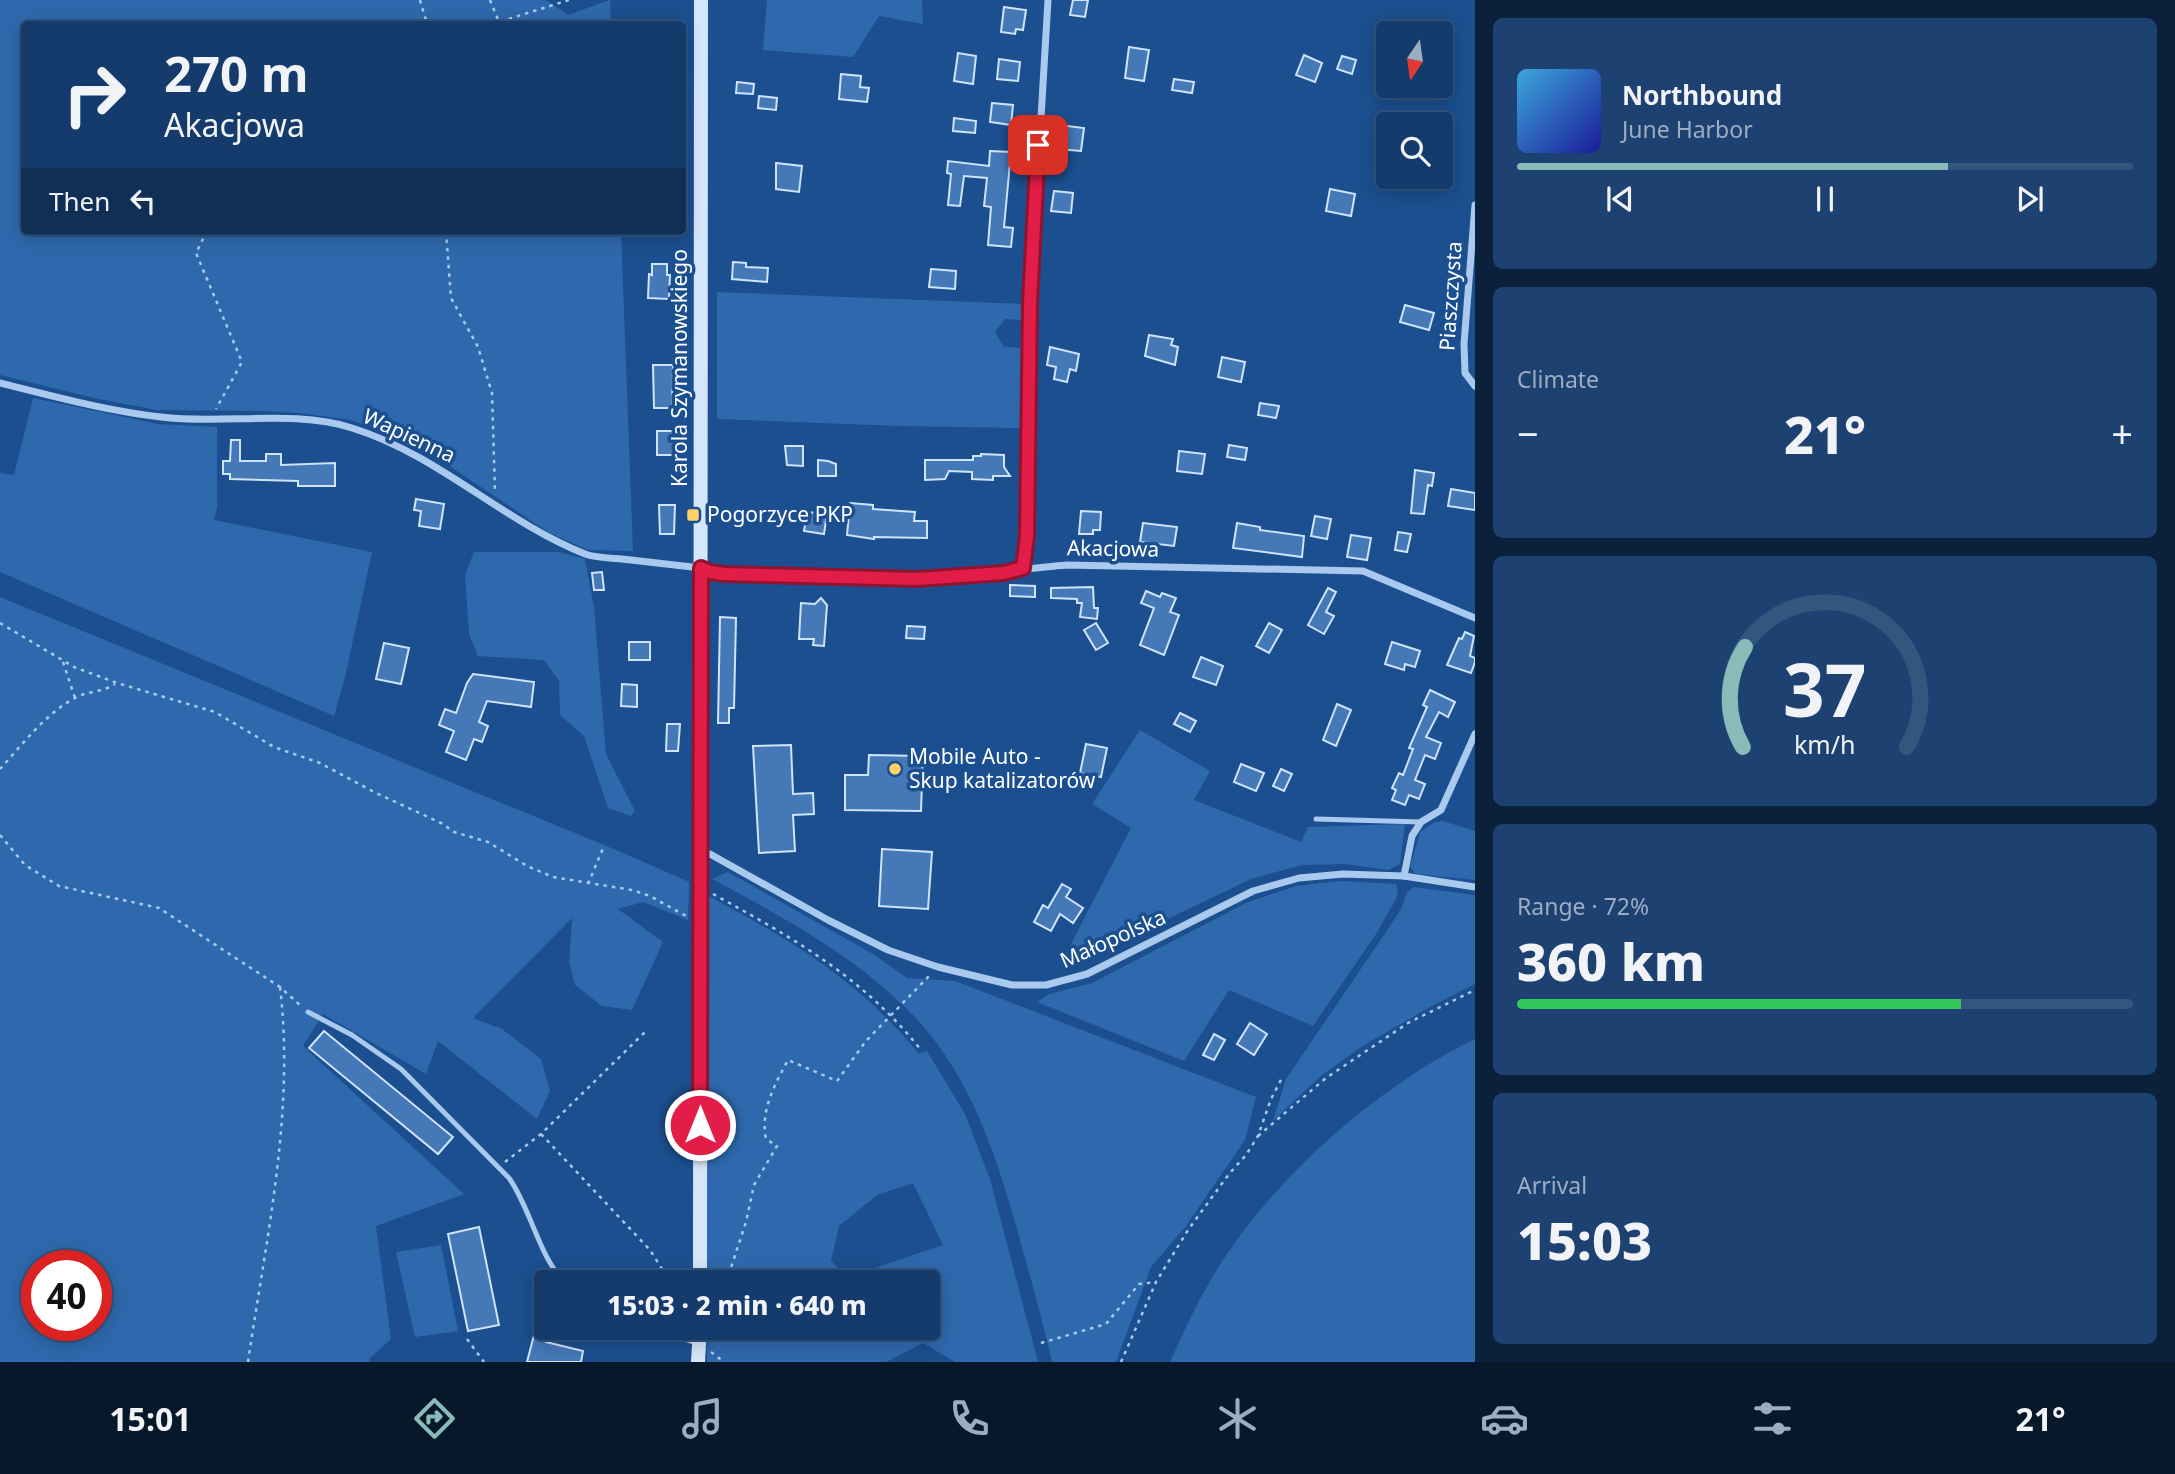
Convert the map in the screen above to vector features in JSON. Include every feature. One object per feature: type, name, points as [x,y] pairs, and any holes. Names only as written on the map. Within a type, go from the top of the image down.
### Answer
[{"type":"street","name":"Karola Szymanowskiego","points":[[700,1270],[701,0]]},
{"type":"street","points":[[1023,568],[1027,536],[1030,303],[1048,0]]},
{"type":"street","name":"Piaszczysta","points":[[1475,205],[1464,344],[1465,373],[1470,383],[1475,386]]},
{"type":"street","name":"Wapienna","points":[[0,383],[161,417],[210,420],[267,418],[350,427],[408,451],[442,469],[539,532],[588,555],[701,568]]},
{"type":"street","name":"Akacjowa","points":[[701,568],[724,574],[917,579],[1004,573],[1023,568],[1099,565],[1363,571],[1475,618]]},
{"type":"street","points":[[1404,876],[1412,836],[1421,822],[1441,810],[1475,734]]},
{"type":"street","name":"Małopolska","points":[[700,854],[710,854],[888,950],[937,967],[1012,985],[1046,985],[1087,974],[1253,891],[1310,877],[1343,874],[1404,876],[1475,887]]},
{"type":"street","points":[[698,1362],[700,1340]]},
{"type":"lane","points":[[1316,820],[1421,822]]},
{"type":"lane","points":[[308,1013],[352,1035],[401,1069],[497,1169],[509,1178],[521,1196],[547,1256],[556,1270]]},
{"type":"path","points":[[420,0],[426,21]]},
{"type":"path","points":[[490,0],[499,21]]},
{"type":"path","points":[[502,21],[569,0]]},
{"type":"path","points":[[205,235],[196,253],[242,362],[210,420]]},
{"type":"path","points":[[446,235],[451,298],[478,347],[492,393],[495,503]]},
{"type":"path","points":[[0,623],[63,662],[117,683],[215,712],[274,747],[320,763],[454,832],[488,842],[527,866],[553,877],[632,890],[650,896],[687,916],[699,918]]},
{"type":"path","points":[[63,662],[75,698]]},
{"type":"path","points":[[0,769],[42,723],[75,698],[108,689],[117,683]]},
{"type":"path","points":[[0,835],[25,865],[60,886],[159,908],[280,987],[308,1013]]},
{"type":"path","points":[[588,884],[604,846]]},
{"type":"path","points":[[719,897],[826,960],[872,996],[921,1050]]},
{"type":"path","points":[[730,1270],[746,1222],[754,1185],[777,1146],[766,1139],[763,1125],[769,1100],[788,1060],[837,1081],[866,1041],[937,967]]},
{"type":"path","points":[[248,1362],[281,1126],[285,1031],[280,987]]},
{"type":"path","points":[[1121,1362],[1156,1282],[1188,1230],[1258,1136],[1326,1078],[1408,1023],[1475,990]]},
{"type":"path","points":[[497,1169],[541,1133],[645,1032]]},
{"type":"path","points":[[1258,1136],[1271,1099],[1283,1076]]},
{"type":"path","points":[[541,1133],[650,1250],[663,1270]]},
{"type":"path","points":[[1041,1343],[1106,1324],[1139,1284],[1156,1282]]},
{"type":"path","points":[[467,1339],[484,1362]]},
{"type":"shaded area","points":[[0,0],[546,0],[568,15],[610,0],[611,21],[21,21],[21,235],[621,235],[633,551],[588,550],[548,532],[412,443],[351,420],[262,411],[157,410],[0,375]]},
{"type":"shaded area","points":[[767,0],[922,0],[923,24],[879,16],[853,57],[763,50]]},
{"type":"shaded area","points":[[717,292],[1022,304],[1022,320],[1005,319],[995,332],[1004,347],[1022,348],[1021,428],[717,419]]},
{"type":"shaded area","points":[[33,398],[158,424],[217,427],[217,507],[214,520],[372,552],[334,716],[0,572],[0,473],[14,475]]},
{"type":"shaded area","points":[[474,552],[559,552],[585,559],[594,607],[606,754],[635,811],[631,816],[608,808],[584,736],[560,715],[559,681],[544,660],[478,656],[469,634],[465,575]]},
{"type":"shaded area","points":[[0,597],[689,882],[688,920],[643,902],[618,909],[663,942],[632,1010],[602,1006],[575,985],[569,962],[572,918],[473,1018],[502,1029],[541,1059],[550,1091],[537,1119],[438,1041],[426,1074],[323,1014],[303,1046],[464,1194],[376,1226],[391,1339],[369,1362],[0,1362]]},
{"type":"shaded area","points":[[1140,730],[1210,771],[1194,800],[1301,842],[1308,827],[1405,824],[1400,864],[1388,870],[1345,864],[1302,865],[1251,879],[1095,954],[1060,965],[1131,828],[1092,804]]},
{"type":"shaded area","points":[[1443,821],[1475,831],[1475,880],[1416,874],[1410,867],[1420,832],[1435,822]]},
{"type":"shaded area","points":[[728,872],[873,954],[907,978],[955,981],[1256,1097],[1245,1140],[1186,1226],[1151,1267],[1116,1362],[1052,1362],[1012,1212],[992,1149],[965,1088],[929,1033],[906,1008],[862,970],[789,922],[712,879]]},
{"type":"shaded area","points":[[1341,881],[1396,884],[1398,892],[1376,934],[1313,1026],[1229,990],[1184,1061],[1037,1002],[1049,994],[1092,983],[1248,902],[1296,886]]},
{"type":"shaded area","points":[[1413,887],[1475,895],[1475,984],[1361,1047],[1321,1076],[1273,1121],[1286,1079],[1386,932]]},
{"type":"shaded area","points":[[707,895],[767,928],[821,963],[872,1004],[919,1054],[927,1051],[965,1114],[990,1179],[1038,1362],[955,1362],[923,1343],[886,1362],[707,1362],[707,1340],[940,1340],[940,1270],[869,1270],[943,1245],[913,1183],[877,1195],[839,1226],[831,1261],[841,1270],[707,1270]]},
{"type":"shaded area","points":[[1475,1039],[1475,1362],[1170,1362],[1204,1291],[1234,1244],[1292,1174],[1362,1111],[1437,1059]]},
{"type":"shaded area","points":[[441,1245],[458,1331],[415,1337],[396,1252]]},
{"type":"building","points":[[1073,0],[1088,0],[1085,17],[1070,15]]},
{"type":"building","points":[[1004,7],[1026,10],[1023,30],[1016,29],[1015,34],[1001,32]]},
{"type":"building","points":[[1129,47],[1149,50],[1144,81],[1125,78]]},
{"type":"building","points":[[958,53],[976,56],[973,84],[954,81]]},
{"type":"building","points":[[1304,55],[1322,63],[1315,82],[1296,75]]},
{"type":"building","points":[[1342,56],[1356,60],[1352,74],[1337,69]]},
{"type":"building","points":[[999,59],[1020,62],[1018,81],[997,79]]},
{"type":"building","points":[[841,74],[861,76],[860,87],[869,88],[867,102],[839,99]]},
{"type":"building","points":[[1174,79],[1194,82],[1192,93],[1172,90]]},
{"type":"building","points":[[737,82],[754,84],[753,94],[736,93]]},
{"type":"building","points":[[759,96],[777,98],[776,110],[758,108]]},
{"type":"building","points":[[992,103],[1013,105],[1011,125],[990,122]]},
{"type":"building","points":[[954,118],[976,121],[975,133],[953,131]]},
{"type":"building","points":[[1059,125],[1084,128],[1081,151],[1057,149]]},
{"type":"building","points":[[990,151],[1011,152],[1004,227],[1013,228],[1011,247],[988,245],[991,207],[984,206],[987,178],[964,176],[960,206],[948,205],[951,174],[947,173],[948,161],[989,166]]},
{"type":"building","points":[[776,163],[802,166],[799,192],[776,189]]},
{"type":"building","points":[[1330,189],[1355,194],[1351,216],[1326,211]]},
{"type":"building","points":[[1054,191],[1073,193],[1071,213],[1051,211]]},
{"type":"building","points":[[733,262],[746,263],[746,267],[768,268],[767,282],[732,279]]},
{"type":"building","points":[[652,264],[667,264],[667,275],[670,275],[669,299],[648,298]]},
{"type":"building","points":[[931,269],[956,271],[955,289],[929,287]]},
{"type":"building","points":[[1405,305],[1434,313],[1429,330],[1400,322]]},
{"type":"building","points":[[1149,335],[1173,339],[1171,345],[1178,347],[1175,365],[1145,356]]},
{"type":"building","points":[[1050,347],[1079,354],[1076,371],[1070,369],[1067,382],[1054,379],[1056,367],[1047,365]]},
{"type":"building","points":[[1222,357],[1245,362],[1241,382],[1218,377]]},
{"type":"building","points":[[653,365],[673,365],[672,408],[654,408]]},
{"type":"building","points":[[1260,403],[1279,406],[1276,418],[1258,415]]},
{"type":"building","points":[[657,431],[674,431],[674,455],[657,455]]},
{"type":"building","points":[[231,440],[240,440],[240,461],[266,461],[266,454],[281,454],[281,465],[335,463],[335,486],[298,486],[298,481],[230,479],[230,474],[223,474],[223,461],[230,461]]},
{"type":"building","points":[[1229,445],[1247,448],[1245,460],[1227,457]]},
{"type":"building","points":[[785,446],[803,446],[803,466],[787,465]]},
{"type":"building","points":[[1179,451],[1205,454],[1202,474],[1177,471]]},
{"type":"building","points":[[1004,455],[1004,467],[1010,476],[993,476],[993,480],[972,479],[972,472],[949,471],[945,479],[925,480],[925,460],[973,460],[973,456]]},
{"type":"building","points":[[818,460],[836,464],[836,476],[818,476]]},
{"type":"building","points":[[1415,470],[1434,473],[1432,486],[1428,485],[1424,514],[1411,513]]},
{"type":"building","points":[[1451,489],[1475,493],[1475,510],[1448,506]]},
{"type":"building","points":[[416,499],[444,504],[440,529],[419,526],[421,511],[414,510]]},
{"type":"building","points":[[850,503],[873,505],[873,509],[915,512],[914,521],[927,521],[927,538],[874,539],[847,535]]},
{"type":"building","points":[[659,505],[675,505],[674,534],[660,534]]},
{"type":"building","points":[[1081,511],[1101,512],[1100,530],[1093,530],[1093,534],[1079,534]]},
{"type":"building","points":[[807,512],[827,514],[824,534],[804,531]]},
{"type":"building","points":[[1315,516],[1331,519],[1327,539],[1311,536]]},
{"type":"building","points":[[1143,523],[1177,527],[1174,546],[1140,542]]},
{"type":"building","points":[[1237,523],[1260,527],[1260,530],[1304,536],[1302,557],[1233,548]]},
{"type":"building","points":[[1398,532],[1411,534],[1407,552],[1395,550]]},
{"type":"building","points":[[1351,535],[1371,538],[1367,560],[1347,557]]},
{"type":"building","points":[[602,572],[604,590],[594,590],[592,573]]},
{"type":"building","points":[[1010,585],[1035,586],[1035,597],[1010,596]]},
{"type":"building","points":[[1093,587],[1094,608],[1098,608],[1097,619],[1080,617],[1082,603],[1077,603],[1077,599],[1051,598],[1051,588]]},
{"type":"building","points":[[1328,588],[1336,592],[1326,612],[1334,616],[1324,634],[1308,625]]},
{"type":"building","points":[[1146,591],[1160,597],[1162,593],[1176,598],[1170,612],[1179,615],[1164,655],[1140,645],[1154,608],[1141,603]]},
{"type":"building","points":[[821,598],[827,605],[824,646],[813,645],[814,639],[799,639],[801,603],[815,604]]},
{"type":"building","points":[[720,617],[736,618],[734,708],[729,708],[729,723],[718,723]]},
{"type":"building","points":[[1096,623],[1108,643],[1096,650],[1084,630]]},
{"type":"building","points":[[1269,623],[1282,630],[1269,653],[1256,646]]},
{"type":"building","points":[[907,626],[925,627],[924,639],[906,638]]},
{"type":"building","points":[[1465,632],[1474,636],[1470,656],[1475,658],[1475,662],[1471,673],[1447,665],[1459,638],[1462,639]]},
{"type":"building","points":[[629,642],[650,642],[650,660],[629,660]]},
{"type":"building","points":[[1392,642],[1420,651],[1415,667],[1405,664],[1404,670],[1385,664]]},
{"type":"building","points":[[384,643],[409,648],[401,684],[376,679]]},
{"type":"building","points":[[1201,657],[1223,666],[1216,685],[1193,677]]},
{"type":"building","points":[[473,674],[534,682],[531,707],[487,701],[479,722],[488,726],[482,742],[474,739],[466,760],[446,752],[454,731],[439,725],[445,709],[456,713]]},
{"type":"building","points":[[622,684],[637,685],[637,707],[621,706]]},
{"type":"building","points":[[1430,690],[1455,702],[1448,717],[1439,712],[1426,737],[1441,743],[1435,759],[1425,755],[1415,780],[1425,784],[1419,799],[1409,795],[1405,805],[1392,800],[1396,790],[1392,788],[1399,773],[1403,775],[1413,749],[1409,748],[1427,707],[1423,705]]},
{"type":"building","points":[[1337,704],[1351,710],[1336,746],[1323,740]]},
{"type":"building","points":[[1180,713],[1196,721],[1190,732],[1174,724]]},
{"type":"building","points":[[667,724],[680,724],[678,751],[666,751]]},
{"type":"building","points":[[1086,744],[1107,748],[1101,777],[1080,773]]},
{"type":"building","points":[[791,745],[793,794],[813,793],[814,814],[793,815],[795,851],[759,853],[753,746]]},
{"type":"building","points":[[869,755],[923,756],[921,811],[845,810],[845,775],[868,775]]},
{"type":"building","points":[[1241,764],[1264,773],[1256,791],[1234,782]]},
{"type":"building","points":[[1281,769],[1292,774],[1284,791],[1273,786]]},
{"type":"building","points":[[882,849],[932,852],[928,909],[879,906]]},
{"type":"building","points":[[1062,884],[1071,889],[1066,897],[1083,908],[1073,923],[1060,914],[1051,931],[1034,922],[1043,905],[1048,908]]},
{"type":"building","points":[[1250,1023],[1267,1034],[1254,1055],[1237,1044]]},
{"type":"building","points":[[324,1031],[453,1137],[438,1154],[309,1048]]},
{"type":"building","points":[[1214,1034],[1225,1040],[1214,1060],[1203,1055]]},
{"type":"building","points":[[479,1227],[499,1325],[468,1331],[448,1234]]},
{"type":"building","points":[[534,1335],[534,1340],[547,1340],[583,1351],[581,1362],[527,1362]]},
{"type":"place","name":"Pogorzyce PKP","points":[[693,515]]},
{"type":"place","name":"Mobile Auto - Skup katalizatorów","points":[[895,769]]},
{"type":"route","points":[[700,1125],[701,568],[724,574],[917,579],[1004,573],[1023,568],[1027,536],[1030,303],[1038,145]]}]
